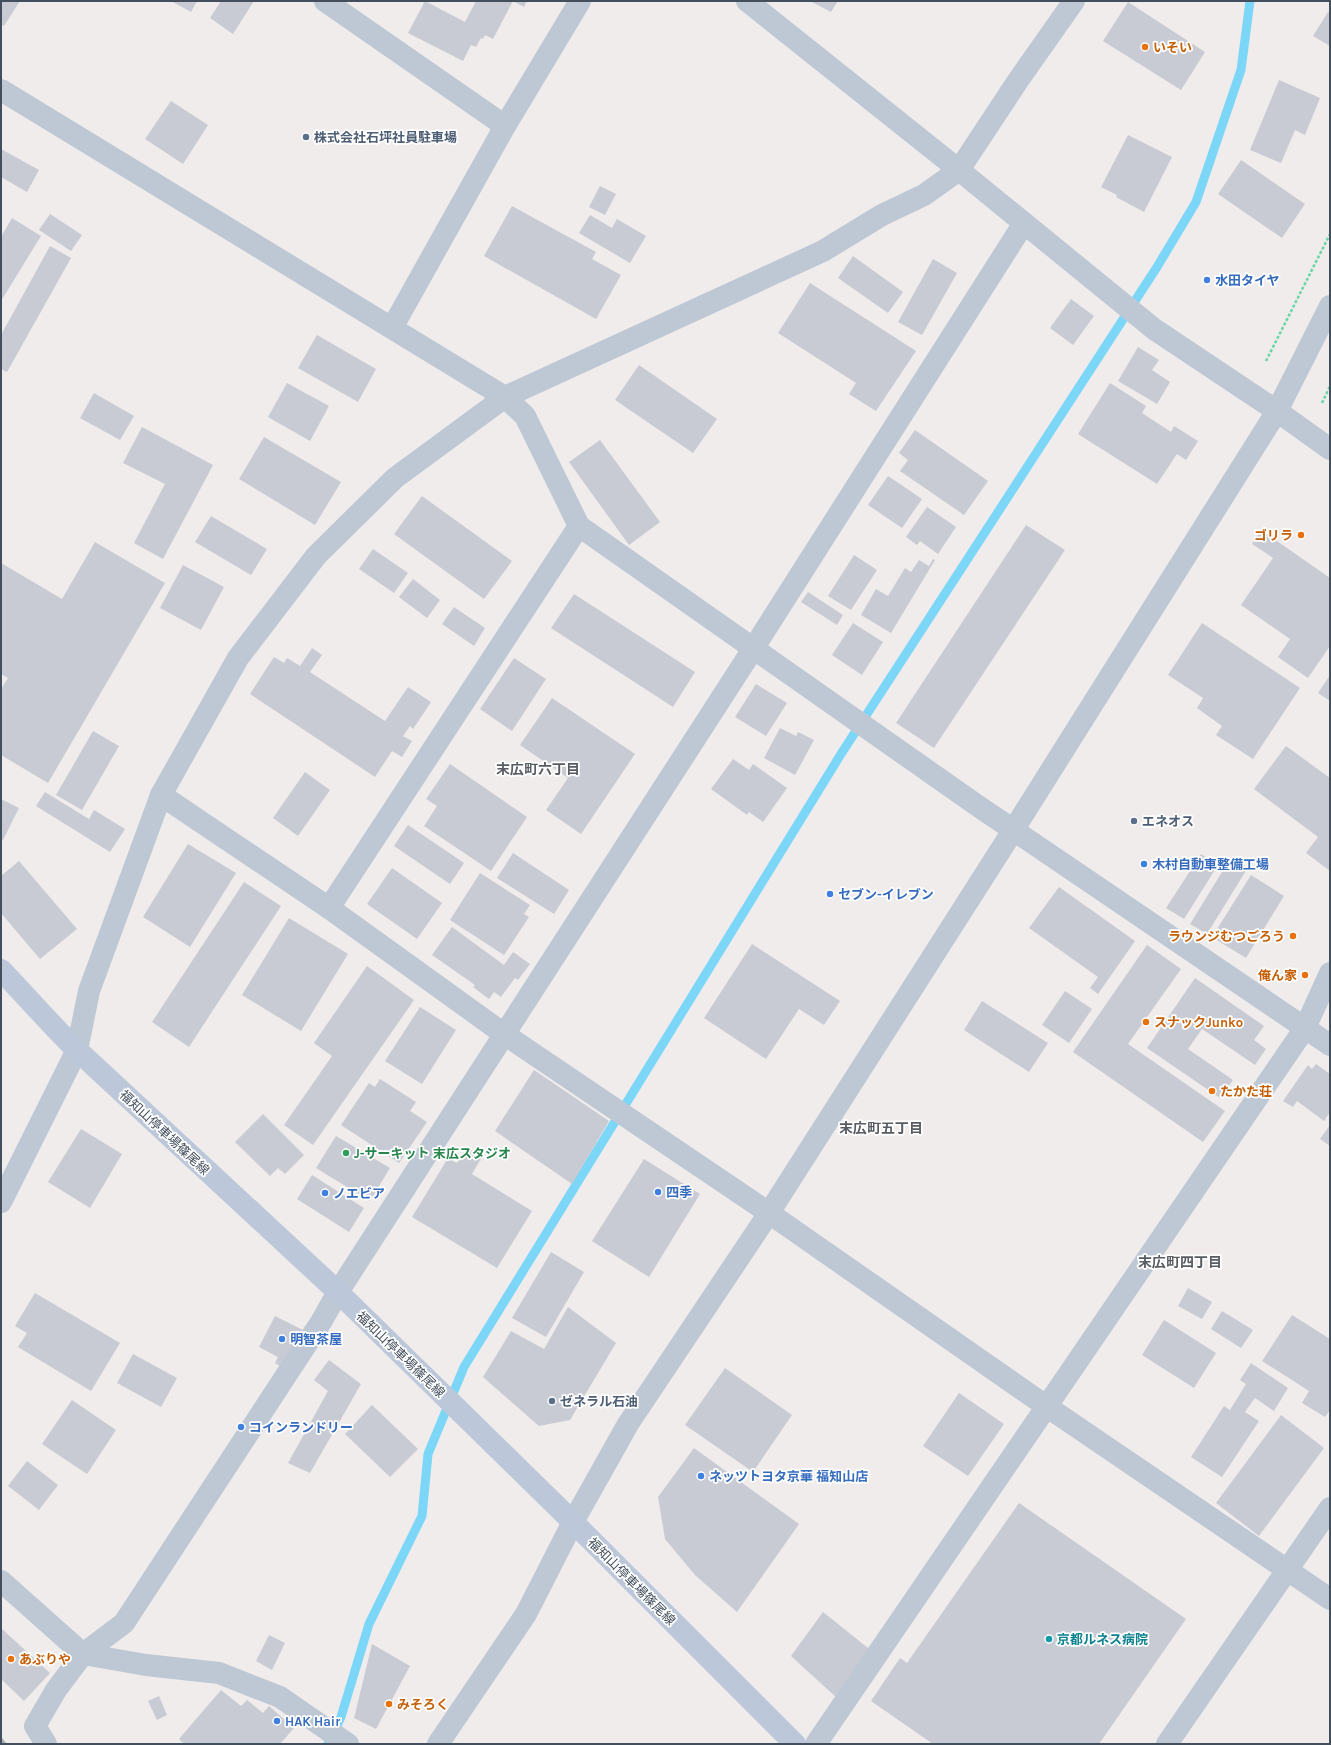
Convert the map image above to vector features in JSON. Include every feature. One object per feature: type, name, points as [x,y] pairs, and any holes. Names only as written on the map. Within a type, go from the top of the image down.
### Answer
[{"type":"main road","name":"福知山停車場篠尾線","points":[[1,970],[49,1023],[77,1050],[338,1292],[574,1522],[795,1744]]},
{"type":"street","points":[[325,1],[505,126]]},
{"type":"street","points":[[392,328],[505,126],[580,1]]},
{"type":"street","points":[[746,1],[1154,329],[1277,411],[1330,449]]},
{"type":"street","points":[[1,1202],[77,1050],[89,991],[161,796],[238,658],[316,556],[395,478],[505,397],[822,251],[882,215],[924,195],[958,170],[1074,1]]},
{"type":"street","points":[[1,90],[505,397],[525,416],[579,526],[753,649],[1330,1045]]},
{"type":"street","points":[[46,1744],[35,1726],[56,1690],[83,1654],[124,1623],[317,1329],[338,1292],[753,649],[1024,223]]},
{"type":"street","points":[[438,1744],[526,1614],[574,1522],[628,1424],[769,1213],[1014,829],[1277,411],[1330,306]]},
{"type":"street","points":[[329,908],[579,526]]},
{"type":"street","points":[[161,796],[329,908],[504,1034],[769,1213],[1046,1406],[1330,1599]]},
{"type":"street","points":[[816,1744],[1305,1028],[1330,973]]},
{"type":"street","points":[[1167,1744],[1330,1508]]},
{"type":"street","points":[[1,1581],[83,1654],[146,1665],[219,1673],[280,1697],[348,1744]]},
{"type":"path","points":[[1266,360],[1330,234]]},
{"type":"path","points":[[1322,403],[1330,386]]},
{"type":"building","points":[[1,1],[20,1],[4,26],[1,24]]},
{"type":"building","points":[[171,1],[197,1],[191,12]]},
{"type":"building","points":[[221,1],[254,1],[233,34],[210,18]]},
{"type":"building","points":[[425,1],[465,22],[476,1],[513,1],[493,39],[485,35],[483,39],[481,38],[476,47],[471,45],[463,61],[408,33]]},
{"type":"building","points":[[513,1],[527,1],[524,7]]},
{"type":"building","points":[[810,1],[838,1],[831,12]]},
{"type":"building","points":[[1128,2],[1205,52],[1181,90],[1103,41]]},
{"type":"building","points":[[1328,12],[1330,14],[1330,46],[1313,36]]},
{"type":"building","points":[[1279,80],[1320,98],[1305,135],[1295,130],[1281,163],[1250,150]]},
{"type":"building","points":[[171,101],[208,125],[183,164],[145,139]]},
{"type":"building","points":[[1128,135],[1172,157],[1144,212],[1101,187]]},
{"type":"building","points":[[1,149],[39,170],[27,192],[1,177]]},
{"type":"building","points":[[1241,160],[1305,204],[1282,238],[1218,194]]},
{"type":"building","points":[[600,186],[616,194],[605,215],[589,207]]},
{"type":"building","points":[[512,206],[596,252],[592,259],[621,275],[596,319],[484,256]]},
{"type":"building","points":[[50,214],[82,235],[71,251],[39,230]]},
{"type":"building","points":[[590,215],[612,228],[617,219],[646,236],[630,263],[579,233]]},
{"type":"building","points":[[12,218],[41,236],[1,301],[1,237]]},
{"type":"building","points":[[50,246],[71,258],[7,372],[1,369],[1,335]]},
{"type":"building","points":[[853,256],[903,292],[888,313],[838,278]]},
{"type":"building","points":[[933,259],[957,273],[922,335],[898,322]]},
{"type":"building","points":[[810,283],[916,351],[876,411],[849,394],[856,383],[778,333]]},
{"type":"building","points":[[1071,299],[1094,316],[1073,345],[1050,328]]},
{"type":"building","points":[[317,335],[376,369],[358,402],[298,368]]},
{"type":"building","points":[[1138,347],[1159,360],[1152,370],[1170,382],[1157,404],[1118,381]]},
{"type":"building","points":[[639,365],[717,419],[693,453],[615,400]]},
{"type":"building","points":[[287,383],[329,406],[310,441],[268,417]]},
{"type":"building","points":[[1110,383],[1146,406],[1142,413],[1171,432],[1174,426],[1198,441],[1186,460],[1177,454],[1157,484],[1078,434]]},
{"type":"building","points":[[94,393],[134,416],[120,440],[80,418]]},
{"type":"building","points":[[142,427],[213,465],[163,559],[134,543],[165,484],[123,463]]},
{"type":"building","points":[[915,430],[988,481],[964,515],[900,471],[908,460],[899,453]]},
{"type":"building","points":[[264,437],[341,482],[315,525],[239,479]]},
{"type":"building","points":[[600,440],[660,522],[629,545],[569,462]]},
{"type":"building","points":[[888,476],[922,499],[902,528],[868,505]]},
{"type":"building","points":[[422,496],[512,561],[484,599],[394,534]]},
{"type":"building","points":[[927,507],[956,527],[938,554],[920,541],[917,545],[906,537]]},
{"type":"building","points":[[211,516],[267,549],[251,575],[195,542]]},
{"type":"building","points":[[1026,525],[1065,550],[934,748],[896,723]]},
{"type":"building","points":[[1261,530],[1330,578],[1330,646],[1308,678],[1278,657],[1290,639],[1241,605],[1273,558],[1252,544]]},
{"type":"building","points":[[95,542],[165,583],[48,783],[1,755],[1,689],[8,678],[1,674],[1,563],[62,599]]},
{"type":"building","points":[[373,549],[408,573],[394,593],[359,569]]},
{"type":"building","points":[[854,555],[877,570],[851,610],[828,596]]},
{"type":"building","points":[[933,559],[935,560],[891,633],[861,615],[876,589],[888,596],[905,568],[911,572],[919,560],[929,566]]},
{"type":"building","points":[[183,565],[224,587],[201,630],[160,608]]},
{"type":"building","points":[[413,579],[440,600],[427,618],[399,597]]},
{"type":"building","points":[[808,592],[843,615],[837,625],[801,602]]},
{"type":"building","points":[[574,594],[695,672],[673,707],[551,628]]},
{"type":"building","points":[[454,607],[485,628],[474,646],[442,624]]},
{"type":"building","points":[[853,623],[883,642],[862,675],[832,655]]},
{"type":"building","points":[[1202,623],[1300,688],[1253,759],[1216,735],[1222,726],[1197,708],[1203,698],[1168,675]]},
{"type":"building","points":[[312,648],[322,655],[310,672],[385,721],[408,687],[431,702],[413,729],[410,726],[403,736],[412,741],[402,757],[392,751],[375,777],[250,694],[274,657],[284,663],[287,658],[300,666]]},
{"type":"building","points":[[514,658],[546,679],[512,731],[480,709]]},
{"type":"building","points":[[1330,675],[1330,701],[1318,693]]},
{"type":"building","points":[[756,684],[787,703],[766,736],[735,717]]},
{"type":"building","points":[[552,698],[635,754],[581,834],[546,810],[568,778],[520,745]]},
{"type":"building","points":[[780,728],[796,736],[798,732],[814,740],[795,775],[764,758]]},
{"type":"building","points":[[93,731],[119,746],[82,810],[56,795]]},
{"type":"building","points":[[1286,746],[1330,778],[1330,871],[1306,853],[1318,837],[1254,789]]},
{"type":"building","points":[[733,759],[749,770],[753,764],[787,788],[763,822],[749,812],[747,815],[711,789]]},
{"type":"building","points":[[450,764],[527,817],[491,871],[424,826],[437,806],[426,799]]},
{"type":"building","points":[[305,772],[330,790],[298,836],[273,818]]},
{"type":"building","points":[[45,792],[89,819],[94,810],[125,829],[110,852],[36,806]]},
{"type":"building","points":[[1,799],[19,808],[3,840],[1,839]]},
{"type":"building","points":[[408,825],[464,863],[450,884],[394,846]]},
{"type":"building","points":[[188,844],[236,873],[190,947],[143,917]]},
{"type":"building","points":[[513,853],[569,890],[554,914],[497,878]]},
{"type":"building","points":[[1201,854],[1218,865],[1184,919],[1166,908]]},
{"type":"building","points":[[1230,859],[1247,869],[1207,934],[1190,924]]},
{"type":"building","points":[[19,861],[77,929],[40,959],[1,913],[1,876]]},
{"type":"building","points":[[392,868],[442,903],[417,939],[367,904]]},
{"type":"building","points":[[480,873],[530,905],[524,914],[529,917],[504,955],[450,920]]},
{"type":"building","points":[[1251,875],[1284,896],[1246,958],[1212,937]]},
{"type":"building","points":[[244,882],[281,906],[189,1047],[152,1022]]},
{"type":"building","points":[[1059,887],[1135,941],[1098,994],[1090,988],[1098,977],[1029,928]]},
{"type":"building","points":[[289,918],[348,954],[301,1031],[242,995]]},
{"type":"building","points":[[452,927],[504,965],[513,952],[530,964],[518,980],[515,978],[501,997],[494,992],[489,999],[473,987],[475,985],[432,955]]},
{"type":"building","points":[[752,944],[840,1001],[824,1025],[799,1009],[766,1059],[704,1018]]},
{"type":"building","points":[[1147,945],[1181,969],[1128,1044],[1225,1111],[1203,1142],[1073,1052]]},
{"type":"building","points":[[367,966],[414,1000],[313,1145],[284,1125],[332,1056],[314,1043]]},
{"type":"building","points":[[1195,978],[1264,1026],[1254,1040],[1266,1049],[1255,1065],[1202,1029],[1188,1049],[1233,1080],[1220,1098],[1147,1048]]},
{"type":"building","points":[[1065,991],[1092,1009],[1069,1043],[1042,1025]]},
{"type":"building","points":[[982,1001],[1048,1043],[1029,1072],[964,1030]]},
{"type":"building","points":[[420,1007],[456,1030],[422,1084],[385,1061]]},
{"type":"building","points":[[1316,1064],[1330,1074],[1330,1112],[1324,1121],[1297,1101],[1293,1107],[1283,1101],[1308,1065],[1312,1069]]},
{"type":"building","points":[[534,1070],[609,1121],[572,1184],[495,1131]]},
{"type":"building","points":[[380,1079],[416,1102],[410,1111],[427,1122],[399,1163],[341,1125],[369,1083],[375,1087]]},
{"type":"building","points":[[263,1114],[304,1155],[285,1174],[278,1168],[270,1176],[235,1142]]},
{"type":"building","points":[[1330,1125],[1330,1146],[1320,1139]]},
{"type":"building","points":[[81,1129],[122,1154],[90,1208],[48,1182]]},
{"type":"building","points":[[336,1136],[390,1168],[370,1201],[316,1168]]},
{"type":"building","points":[[466,1147],[482,1157],[472,1174],[532,1211],[497,1268],[412,1217],[448,1158],[457,1163]]},
{"type":"building","points":[[644,1159],[700,1194],[649,1277],[592,1241]]},
{"type":"building","points":[[312,1175],[364,1208],[349,1232],[297,1199]]},
{"type":"building","points":[[551,1252],[584,1272],[546,1337],[512,1318]]},
{"type":"building","points":[[1188,1288],[1212,1302],[1202,1319],[1178,1306]]},
{"type":"building","points":[[35,1293],[120,1343],[91,1391],[18,1347],[27,1333],[15,1326]]},
{"type":"building","points":[[568,1307],[616,1343],[570,1420],[539,1426],[483,1377],[511,1331],[544,1349]]},
{"type":"building","points":[[1222,1311],[1253,1330],[1241,1348],[1211,1329]]},
{"type":"building","points":[[1292,1315],[1330,1339],[1330,1410],[1325,1417],[1302,1403],[1309,1391],[1262,1361]]},
{"type":"building","name":"明智茶屋","points":[[275,1316],[305,1331],[285,1369],[275,1363],[278,1357],[259,1347]]},
{"type":"building","points":[[1164,1320],[1216,1353],[1194,1388],[1142,1355]]},
{"type":"building","points":[[133,1354],[177,1378],[161,1407],[117,1383]]},
{"type":"building","points":[[329,1360],[361,1384],[310,1473],[288,1463],[328,1391],[314,1380]]},
{"type":"building","points":[[1251,1363],[1288,1388],[1274,1411],[1255,1398],[1245,1412],[1259,1421],[1222,1477],[1191,1457],[1224,1406],[1230,1410],[1246,1384],[1240,1380]]},
{"type":"building","points":[[725,1368],[792,1415],[753,1472],[685,1425]]},
{"type":"building","points":[[959,1393],[1004,1424],[968,1476],[923,1446]]},
{"type":"building","points":[[72,1400],[116,1430],[87,1474],[42,1444]]},
{"type":"building","points":[[372,1405],[418,1449],[390,1477],[345,1434]]},
{"type":"building","points":[[1281,1415],[1324,1448],[1259,1536],[1216,1503]]},
{"type":"building","points":[[694,1448],[799,1524],[737,1612],[695,1575],[665,1539],[658,1497]]},
{"type":"building","points":[[27,1461],[58,1485],[39,1510],[8,1486]]},
{"type":"building","name":"京都ルネス病院","points":[[1019,1503],[1186,1619],[1099,1744],[933,1744],[871,1701],[900,1658],[907,1663]]},
{"type":"building","points":[[823,1612],[873,1652],[838,1699],[791,1656]]},
{"type":"building","points":[[1,1628],[50,1673],[24,1701],[1,1679]]},
{"type":"building","points":[[269,1635],[285,1643],[272,1670],[256,1661]]},
{"type":"building","points":[[372,1644],[410,1666],[376,1729],[354,1718]]},
{"type":"building","points":[[221,1690],[241,1706],[247,1700],[263,1713],[269,1706],[294,1728],[280,1744],[184,1744],[179,1739]]},
{"type":"building","points":[[159,1696],[167,1715],[157,1720],[148,1701]]},
{"type":"waterway","points":[[328,1744],[341,1717],[369,1624],[422,1516],[428,1454],[464,1367],[841,754],[1157,267],[1196,202],[1241,70],[1250,1]]},
{"type":"railway","points":[[1,1739],[5,1744]]},
{"type":"place","name":"いそい","points":[[1145,47]]},
{"type":"place","name":"株式会社石坪社員駐車場","points":[[306,137]]},
{"type":"place","name":"水田タイヤ","points":[[1207,280]]},
{"type":"place","name":"ゴリラ","points":[[1301,535]]},
{"type":"place","name":"エネオス","points":[[1134,821]]},
{"type":"place","name":"木村自動車整備工場","points":[[1144,864]]},
{"type":"place","name":"セブン-イレブン","points":[[830,894]]},
{"type":"place","name":"ラウンジむつごろう","points":[[1293,936]]},
{"type":"place","name":"俺ん家","points":[[1305,975]]},
{"type":"place","name":"スナックJunko","points":[[1146,1022]]},
{"type":"place","name":"たかた荘","points":[[1212,1091]]},
{"type":"place","name":"J-サーキット 末広スタジオ","points":[[346,1153]]},
{"type":"place","name":"四季","points":[[658,1192]]},
{"type":"place","name":"ノエビア","points":[[325,1193]]},
{"type":"place","name":"明智茶屋","points":[[282,1339]]},
{"type":"place","name":"ゼネラル石油","points":[[552,1401]]},
{"type":"place","name":"コインランドリー","points":[[241,1427]]},
{"type":"place","name":"ネッツトヨタ京華 福知山店","points":[[701,1476]]},
{"type":"place","name":"京都ルネス病院","points":[[1049,1639]]},
{"type":"place","name":"あぶりや","points":[[11,1659]]},
{"type":"place","name":"みそろく","points":[[389,1704]]},
{"type":"place","name":"HAK Hair","points":[[277,1721]]},
{"type":"district","name":"末広町六丁目","points":[[538,769]]},
{"type":"district","name":"末広町五丁目","points":[[881,1128]]},
{"type":"district","name":"末広町四丁目","points":[[1180,1262]]}]
